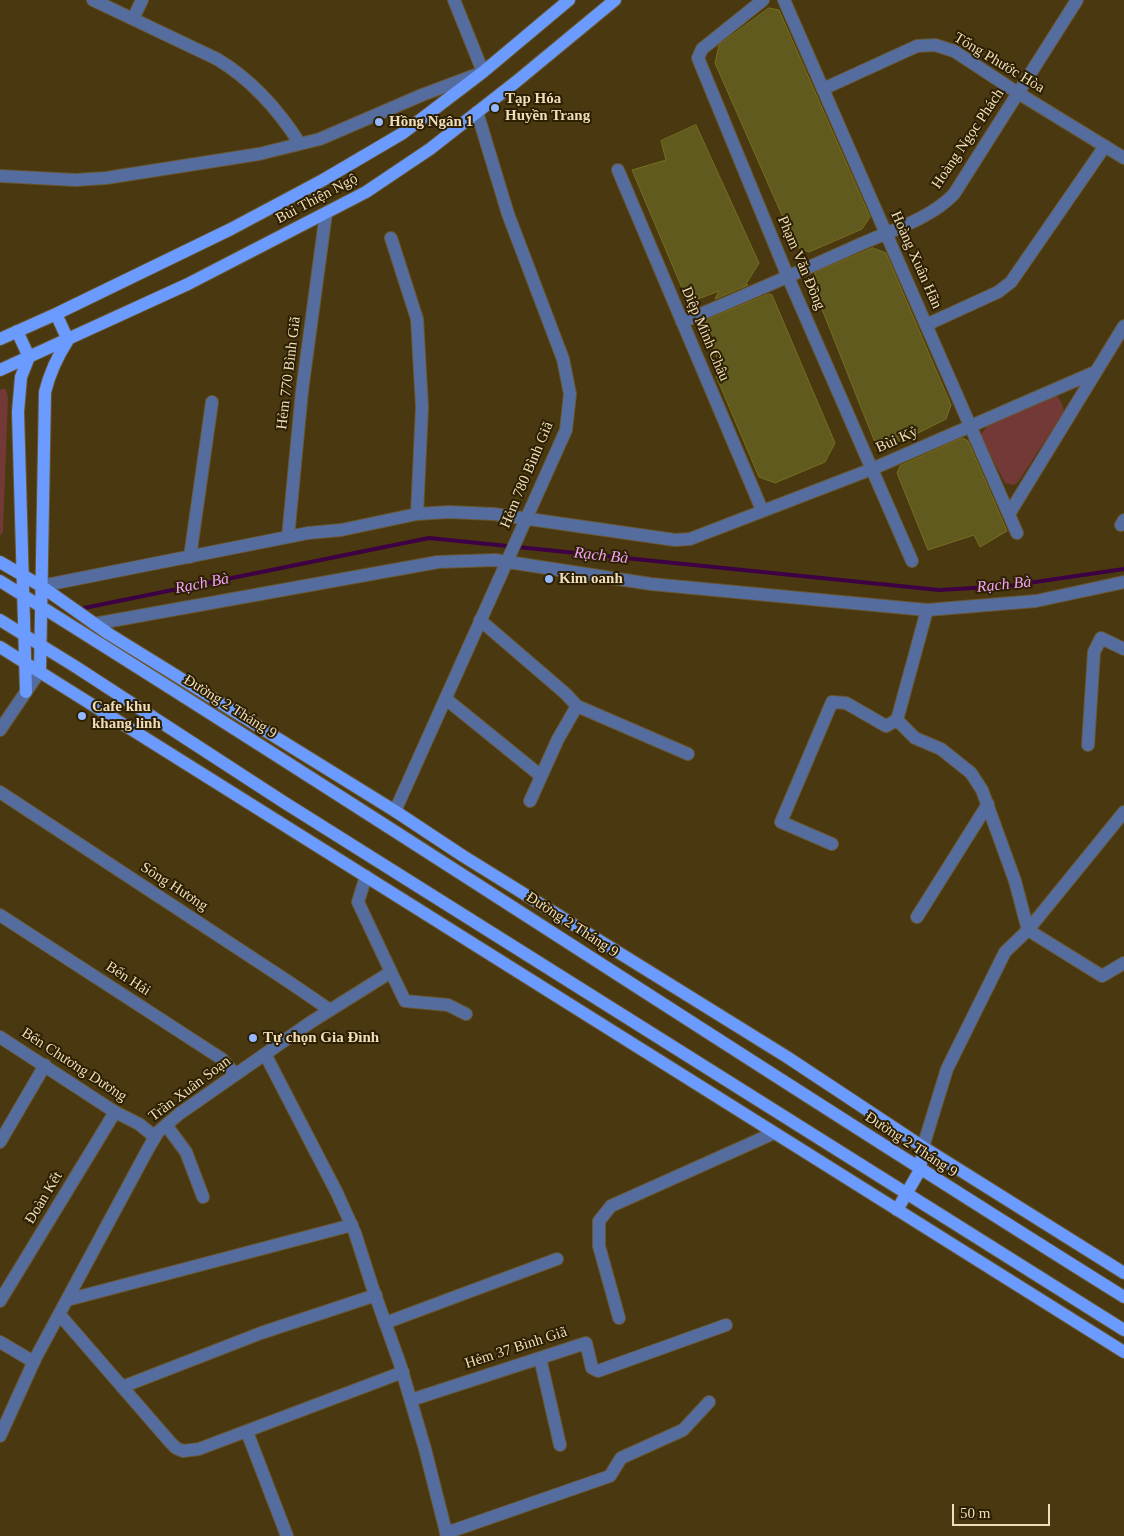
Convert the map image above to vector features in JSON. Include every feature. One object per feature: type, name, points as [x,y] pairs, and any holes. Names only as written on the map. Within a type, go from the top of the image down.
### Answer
[{"type":"main road","name":"Bùi Thiện Ngộ","points":[[0,339],[56,314],[231,229],[323,180],[403,133],[483,72],[569,0]]},
{"type":"main road","name":"Bùi Thiện Ngộ","points":[[0,370],[188,284],[366,192],[430,149],[615,0]]},
{"type":"main road","points":[[40,671],[45,392],[49,374],[56,358],[68,340],[56,314]]},
{"type":"main road","points":[[18,331],[29,357],[21,378],[18,412],[26,692]]},
{"type":"main road","name":"Đường 2 Tháng 9","points":[[0,562],[41,586],[94,624],[395,811],[462,856],[787,1057],[923,1147],[1124,1273]]},
{"type":"main road","name":"Đường 2 Tháng 9","points":[[0,581],[454,869],[920,1170],[1124,1297]]},
{"type":"main road","points":[[0,620],[76,667],[282,802],[1124,1330]]},
{"type":"main road","points":[[0,647],[1124,1352]]},
{"type":"main road","points":[[454,869],[462,856]]},
{"type":"main road","points":[[420,910],[430,894]]},
{"type":"main road","points":[[897,1210],[920,1170],[923,1147]]},
{"type":"street","points":[[93,0],[217,59],[233,69],[264,95],[300,144]]},
{"type":"street","points":[[133,19],[142,0]]},
{"type":"street","points":[[454,0],[483,72]]},
{"type":"street","name":"Phạm Văn Đồng","points":[[764,0],[702,49],[698,58],[788,277],[912,561]]},
{"type":"street","name":"Hoàng Xuân Hãn","points":[[784,0],[1017,533]]},
{"type":"street","name":"Hoàng Ngọc Phách","points":[[682,322],[788,277],[942,206],[954,194],[1077,0]]},
{"type":"street","name":"Tống Phước Hòa","points":[[823,89],[917,46],[935,45],[954,51],[1124,158]]},
{"type":"street","name":"Bùi Thiện Ngộ","points":[[0,176],[75,180],[106,178],[259,154],[320,139],[422,95],[483,72]]},
{"type":"street","name":"Hẻm 780 Bình Giã","points":[[395,811],[566,430],[570,394],[563,358],[508,214],[477,112]]},
{"type":"street","points":[[926,325],[998,292],[1011,282],[1105,146]]},
{"type":"street","name":"Diệp Minh Châu","points":[[618,170],[762,510]]},
{"type":"street","name":"Hẻm 770 Bình Giã","points":[[288,537],[302,390],[326,213]]},
{"type":"street","points":[[391,238],[417,319],[422,407],[417,514]]},
{"type":"street","points":[[1009,514],[1124,326]]},
{"type":"street","name":"Bùi Kỷ","points":[[41,586],[308,533],[341,530],[417,514],[449,512],[485,514],[675,540],[690,539],[872,469],[1095,372]]},
{"type":"street","points":[[190,557],[212,402]]},
{"type":"street","points":[[94,624],[438,562],[495,560],[651,584],[927,610],[1036,601],[1124,582]]},
{"type":"street","points":[[832,844],[781,822],[832,702],[846,702],[886,726],[897,720],[927,610]]},
{"type":"street","points":[[480,620],[566,694],[577,706],[688,754]]},
{"type":"street","points":[[1088,745],[1094,652],[1101,638],[1124,649]]},
{"type":"street","points":[[0,730],[40,671]]},
{"type":"street","points":[[446,699],[541,776]]},
{"type":"street","points":[[530,800],[558,739],[577,706]]},
{"type":"street","points":[[897,720],[914,738],[941,749],[971,772],[988,804],[1028,930],[1102,976],[1124,963]]},
{"type":"street","name":"Sông Hương","points":[[0,792],[330,1010]]},
{"type":"street","points":[[917,917],[988,804]]},
{"type":"street","points":[[923,1147],[947,1069],[1005,952],[1028,930],[1124,812]]},
{"type":"street","points":[[366,876],[358,902],[405,1001],[448,1005],[466,1014]]},
{"type":"street","name":"Bến Hải","points":[[0,915],[222,1059],[234,1074]]},
{"type":"street","name":"Trần Xuân Soạn","points":[[0,1436],[34,1362],[66,1300],[155,1137],[166,1125],[234,1074],[391,972]]},
{"type":"street","name":"Bến Chương Dương","points":[[0,1037],[115,1112],[139,1124],[155,1137]]},
{"type":"street","points":[[266,1054],[352,1225],[403,1372],[425,1449],[446,1534],[610,1476],[621,1458],[684,1430],[709,1402]]},
{"type":"street","points":[[0,1142],[45,1065]]},
{"type":"street","name":"Đoàn Kết","points":[[0,1301],[115,1112]]},
{"type":"street","points":[[166,1125],[186,1152],[203,1197]]},
{"type":"street","points":[[619,1318],[599,1246],[598,1221],[611,1206],[774,1133]]},
{"type":"street","points":[[66,1300],[352,1225]]},
{"type":"street","points":[[385,1323],[557,1259]]},
{"type":"street","points":[[122,1387],[261,1333],[376,1295]]},
{"type":"street","points":[[59,1314],[170,1442],[176,1448],[183,1451],[199,1449],[247,1432],[403,1372]]},
{"type":"street","name":"Hẻm 37 Bình Giã","points":[[411,1400],[586,1343],[592,1368],[598,1371],[726,1325]]},
{"type":"street","points":[[0,1342],[34,1362]]},
{"type":"street","points":[[540,1358],[560,1444]]},
{"type":"street","points":[[247,1432],[286,1536]]},
{"type":"shaded area","points":[[6,389],[8,397],[3,531],[0,535],[0,390]]},
{"type":"shaded area","points":[[1057,395],[1064,412],[1018,482],[1014,485],[1005,483],[980,435],[989,425]]},
{"type":"building","points":[[769,8],[779,10],[870,217],[862,229],[809,252],[796,247],[715,63],[719,45]]},
{"type":"building","points":[[696,125],[759,263],[746,284],[748,285],[715,299],[719,291],[698,299],[685,295],[632,170],[666,160],[661,141]]},
{"type":"building","points":[[873,248],[886,253],[951,405],[946,419],[892,446],[874,440],[812,284],[815,273]]},
{"type":"building","points":[[769,294],[772,295],[835,443],[825,462],[775,483],[759,477],[716,376],[721,368],[705,325],[707,320]]},
{"type":"building","points":[[963,438],[968,441],[1007,531],[980,547],[974,535],[928,550],[897,473],[900,466]]},
{"type":"waterway","name":"Rạch Bà","points":[[84,608],[429,538],[939,590],[1008,586],[1124,569]]},
{"type":"place","name":"Tạp Hóa Huyền Trang","points":[[495,108]]},
{"type":"place","name":"Hồng Ngân 1","points":[[379,122]]},
{"type":"place","name":"Kim oanh","points":[[549,579]]},
{"type":"place","name":"Cafe khu khang linh","points":[[82,716]]},
{"type":"place","name":"Tự chọn Gia Đình","points":[[253,1038]]}]
